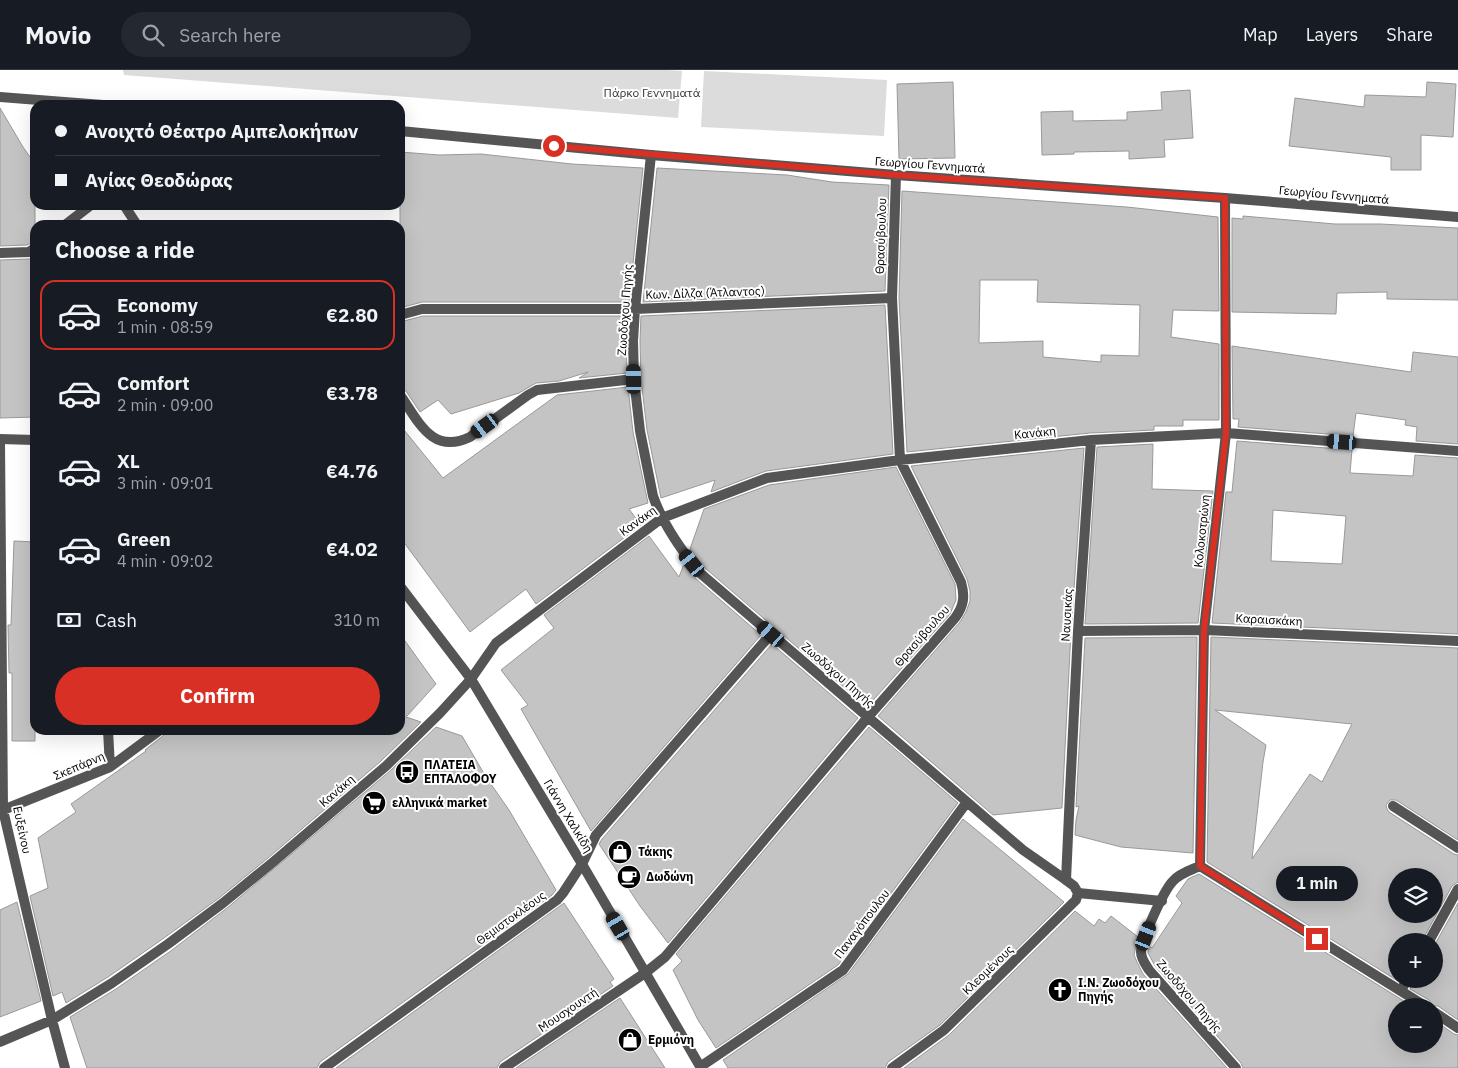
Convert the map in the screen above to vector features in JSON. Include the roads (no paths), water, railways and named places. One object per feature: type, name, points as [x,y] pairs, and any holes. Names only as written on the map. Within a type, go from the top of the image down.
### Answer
[{"type":"street","points":[[0,97],[38,100]]},
{"type":"street","name":"Γεωργίου Γεννηματά","points":[[405,131],[651,155],[896,175],[1225,198],[1458,217]]},
{"type":"street","name":"Ζωοδόχου Πηγής","points":[[651,155],[635,309],[633,341],[634,379],[640,431],[649,479],[656,507],[662,518],[683,552],[700,573],[1023,850],[1066,880]]},
{"type":"street","name":"Θρασύβουλου","points":[[645,973],[665,957],[961,610],[963,591],[961,582],[900,460],[892,298],[896,175]]},
{"type":"street","name":"Κολοκοτρώνη","points":[[1200,866],[1204,630],[1226,433],[1225,198]]},
{"type":"street","points":[[71,220],[84,210]]},
{"type":"street","points":[[0,253],[30,251]]},
{"type":"street","name":"Κων. Δίλζα (Άτλαντος)","points":[[405,314],[422,309],[635,309],[892,298]]},
{"type":"street","points":[[405,402],[424,430],[440,441],[451,443],[470,437],[537,390],[634,379]]},
{"type":"street","name":"Κανάκη","points":[[0,1042],[52,1020],[112,983],[168,944],[272,863],[386,766],[440,713],[471,679],[496,643],[662,518],[767,478],[900,460],[1091,440],[1226,433],[1458,450]]},
{"type":"street","points":[[0,440],[30,440]]},
{"type":"street","name":"Ευξείνου","points":[[0,440],[2,810],[65,1068]]},
{"type":"street","name":"Ναυσικάς","points":[[1066,880],[1078,631],[1091,440]]},
{"type":"street","name":"Γιάννη Χαλκίδη","points":[[405,593],[471,679],[582,864],[700,1068]]},
{"type":"street","name":"Καραισκάκη","points":[[1078,631],[1204,630],[1458,641]]},
{"type":"street","name":"Θεμιστοκλέους","points":[[324,1068],[557,900],[582,864],[596,835],[771,634]]},
{"type":"street","points":[[108,735],[110,767]]},
{"type":"street","name":"Σκεπάρνη","points":[[2,810],[110,767],[153,735]]},
{"type":"street","name":"Παναγόπουλου","points":[[700,1068],[843,970],[967,802]]},
{"type":"street","points":[[1393,806],[1458,848]]},
{"type":"street","points":[[1200,866],[1412,998]]},
{"type":"street","name":"Ζωοδόχου Πηγής","points":[[1200,866],[1183,873],[1173,880],[1142,946],[1141,954],[1149,970],[1236,1068]]},
{"type":"street","points":[[1066,880],[1074,886],[1078,893],[1162,901]]},
{"type":"street","points":[[1433,933],[1458,889]]},
{"type":"street","name":"Κλεομένους","points":[[892,1068],[944,1030],[1076,900],[1078,893]]},
{"type":"street","name":"Μουσχουντή","points":[[504,1068],[645,973]]},
{"type":"street","points":[[1443,1018],[1458,1028]]},
{"type":"place","name":"ΠΛΑΤΕΙΑ ΕΠΤΑΛΟΦΟΥ","points":[[407,772]]},
{"type":"place","name":"ελληνικά market","points":[[374,803]]},
{"type":"place","name":"Τάκης","points":[[620,852]]},
{"type":"place","name":"Δωδώνη","points":[[629,877]]},
{"type":"place","name":"Ι.Ν. Ζωοδόχου Πηγής","points":[[1060,990]]},
{"type":"place","name":"Ερμιόνη","points":[[630,1040]]},
{"type":"park label","name":"Πάρκο Γεννηματά","points":[[652,93]]}]
